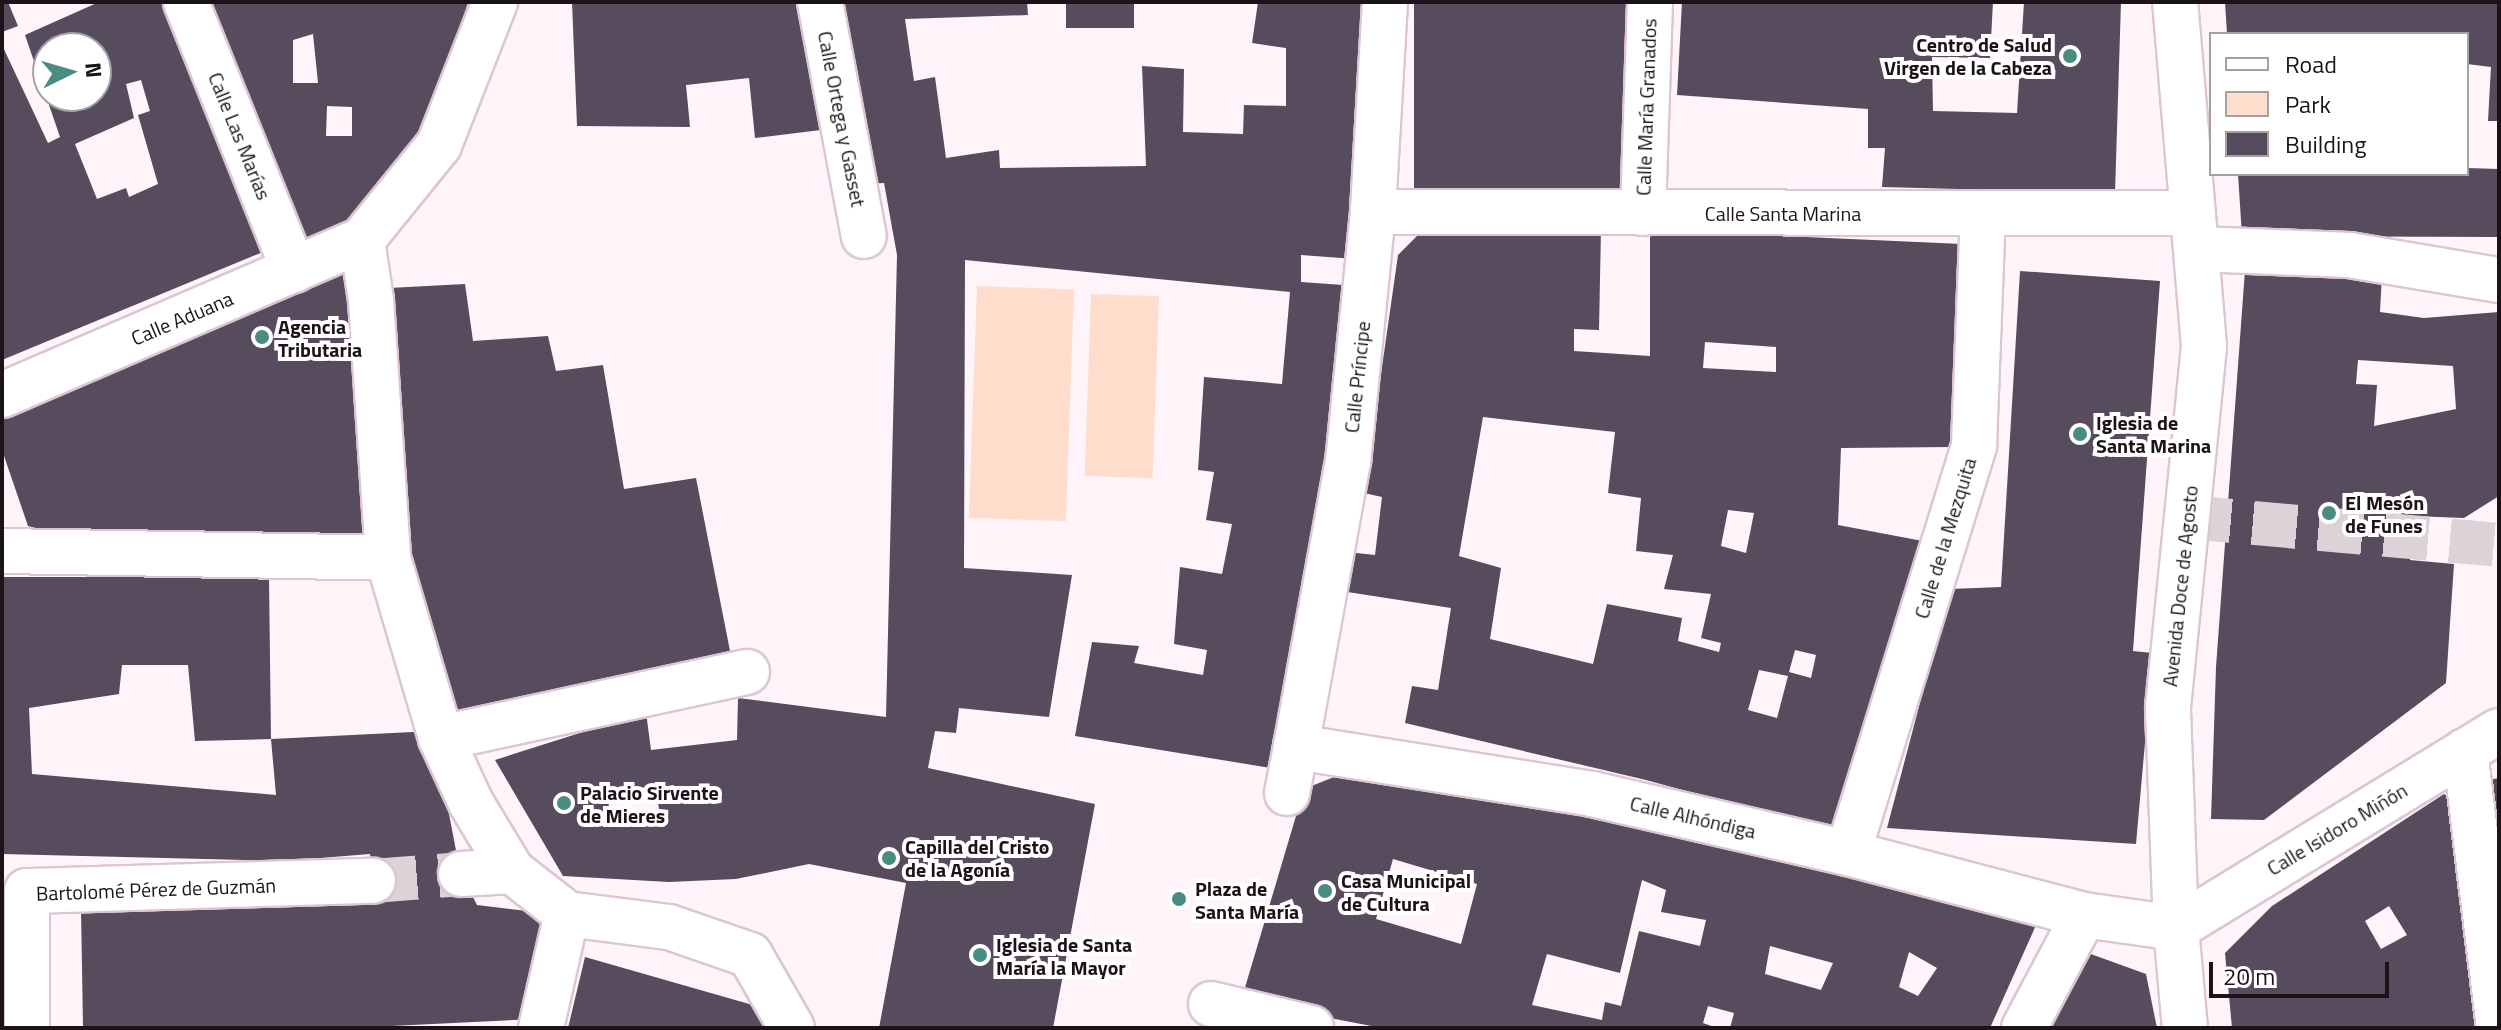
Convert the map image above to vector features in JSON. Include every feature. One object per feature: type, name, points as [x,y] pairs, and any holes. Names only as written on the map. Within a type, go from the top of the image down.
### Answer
[{"type":"street","name":"Calle Las Marías","points":[[186,2],[294,270]]},
{"type":"street","points":[[495,2],[439,145],[362,240],[371,300],[388,558],[441,738],[471,803],[512,871],[567,914],[669,927],[750,955],[792,1028]]},
{"type":"street","name":"Calle Ortega y Gasset","points":[[820,2],[864,236]]},
{"type":"street","name":"Calle Príncipe","points":[[1296,747],[1348,461],[1373,212],[1385,2]]},
{"type":"street","name":"Calle María Granados","points":[[1643,213],[1650,2]]},
{"type":"street","name":"Avenida Doce de Agosto","points":[[2175,2],[2204,346],[2168,707],[2176,928],[2185,1028]]},
{"type":"street","name":"Calle Santa Marina","points":[[1373,212],[1983,213],[2195,231],[2499,280]]},
{"type":"street","name":"Calle de la Mezquita","points":[[1848,853],[1974,445],[1983,213]]},
{"type":"street","name":"Calle Aduana","points":[[2,395],[362,240]]},
{"type":"street","points":[[2,551],[388,558]]},
{"type":"street","points":[[441,738],[747,672]]},
{"type":"street","points":[[2482,741],[2499,1028]]},
{"type":"street","name":"Calle Isidoro Miñón","points":[[2176,928],[2482,741]]},
{"type":"street","points":[[1287,793],[1296,747]]},
{"type":"street","name":"Calle Alhóndiga","points":[[1296,747],[1592,794],[1848,853],[2084,915],[2176,928]]},
{"type":"street","points":[[461,874],[512,871]]},
{"type":"street","name":"Bartolomé Pérez de Guzmán","points":[[27,1028],[27,891],[373,881]]},
{"type":"street","points":[[541,1028],[567,914]]},
{"type":"street","points":[[2024,1028],[2084,915]]},
{"type":"street","points":[[1211,1004],[1311,1028]]},
{"type":"green space","points":[[977,286],[1074,289],[1066,521],[969,518]]},
{"type":"green space","points":[[1091,294],[1159,296],[1153,478],[1085,476]]},
{"type":"building","points":[[2,2],[8,2],[18,26],[2,32]]},
{"type":"building","points":[[99,2],[175,2],[270,249],[2,360],[2,45],[48,143],[60,137],[51,112],[112,112],[112,32],[32,32],[32,55],[25,35]],"holes":[[[141,80],[150,111],[138,115],[158,184],[129,197],[126,188],[97,199],[75,144],[134,118],[126,84]]]},
{"type":"building","points":[[199,2],[468,2],[437,108],[375,206],[302,246]],"holes":[[[313,34],[318,83],[293,83],[293,40]],[[327,106],[352,107],[352,136],[326,136]]]},
{"type":"building","points":[[572,2],[809,2],[829,129],[755,138],[749,78],[686,85],[690,127],[577,126]]},
{"type":"building","points":[[842,2],[1027,2],[1028,15],[905,19],[914,81],[935,77],[946,158],[999,150],[1000,168],[1146,166],[1142,66],[1184,69],[1183,132],[1243,134],[1244,105],[1286,106],[1286,48],[1252,43],[1258,2],[1369,2],[1355,259],[1301,255],[1301,282],[1357,286],[1277,769],[1075,736],[1092,642],[1139,646],[1134,663],[1203,675],[1207,650],[1174,644],[1180,567],[1222,574],[1232,524],[1206,520],[1214,472],[1198,470],[1204,377],[1282,384],[1290,292],[965,260],[964,568],[1072,575],[1049,717],[959,708],[956,733],[935,731],[928,768],[1095,804],[1053,1028],[879,1028],[906,883],[809,864],[736,879],[669,882],[563,876],[495,760],[646,712],[651,750],[737,740],[738,698],[886,717],[897,255],[884,183],[866,184]],"holes":[[[656,787],[660,817],[610,817],[607,789]]]},
{"type":"building","points":[[1066,2],[1134,2],[1134,28],[1066,28]]},
{"type":"building","points":[[1414,2],[1642,2],[1642,194],[1414,194]]},
{"type":"building","points":[[1682,2],[1993,2],[1990,58],[1932,57],[1933,111],[2017,113],[2024,2],[2121,2],[2115,193],[1882,187],[1885,148],[1868,148],[1868,109],[1677,95]]},
{"type":"building","points":[[2225,2],[2499,2],[2499,121],[2488,121],[2491,67],[2469,64],[2469,32],[2227,32]]},
{"type":"building","points":[[2469,168],[2499,169],[2499,237],[2242,236],[2238,176],[2469,176]]},
{"type":"building","points":[[1429,224],[1601,229],[1599,330],[1574,329],[1574,351],[1650,356],[1650,230],[1962,244],[1951,447],[1841,448],[1838,525],[1928,542],[1843,834],[1646,780],[1405,723],[1412,686],[1438,690],[1451,608],[1341,591],[1347,552],[1375,555],[1382,497],[1364,493],[1398,255]],"holes":[[[1705,342],[1776,347],[1776,372],[1703,368]],[[1483,417],[1615,432],[1608,493],[1641,498],[1636,551],[1673,555],[1664,589],[1711,594],[1701,638],[1721,643],[1719,652],[1678,641],[1682,618],[1607,604],[1593,664],[1490,639],[1501,568],[1459,556]],[[1728,510],[1754,513],[1746,553],[1721,546]],[[1795,650],[1816,655],[1811,678],[1789,672]],[[1759,670],[1788,676],[1777,718],[1748,710]]]},
{"type":"building","name":"Agencia Tributaria","points":[[345,259],[368,546],[98,544],[28,526],[2,450],[2,414]]},
{"type":"building","points":[[2245,270],[2382,274],[2380,312],[2424,318],[2499,312],[2499,496],[2464,518],[2412,516],[2410,560],[2454,564],[2446,683],[2264,820],[2211,819],[2216,667]],"holes":[[[2358,360],[2453,366],[2456,409],[2374,426],[2377,385],[2356,384]]]},
{"type":"building","points":[[2020,271],[2160,281],[2133,651],[2153,653],[2136,844],[1887,828],[1950,589],[2001,587]]},
{"type":"building","points":[[465,284],[473,341],[548,336],[556,371],[603,365],[624,489],[696,478],[731,656],[451,719],[404,544],[389,288]]},
{"type":"building","points":[[2,577],[269,577],[271,739],[433,731],[460,871],[477,905],[552,914],[536,1019],[350,1028],[83,1028],[81,908],[373,881],[370,854],[283,861],[2,854]],"holes":[[[122,665],[188,665],[195,741],[271,739],[276,795],[32,774],[29,708],[119,694]]]},
{"type":"building","points":[[1354,769],[1499,791],[2041,914],[1990,1028],[1730,1028],[1734,1013],[1708,1006],[1703,1023],[1717,1028],[1382,1028],[1241,1001],[1304,789]],"holes":[[[1393,859],[1477,884],[1461,944],[1376,919]],[[1642,880],[1666,890],[1661,912],[1706,920],[1700,946],[1639,931],[1621,1006],[1605,1002],[1602,1020],[1532,1005],[1547,954],[1620,973]],[[1770,946],[1833,963],[1821,990],[1765,974]],[[1909,952],[1937,968],[1918,996],[1899,987]]]},
{"type":"building","points":[[2499,778],[2499,839],[2498,839],[2484,781]]},
{"type":"building","points":[[2444,794],[2458,803],[2483,1028],[2232,1028],[2225,953],[2272,906]],"holes":[[[2389,906],[2407,935],[2381,949],[2365,921]]]},
{"type":"building","points":[[2077,949],[2146,974],[2157,1028],[2040,1028]]},
{"type":"building","points":[[585,957],[767,1009],[762,1028],[568,1028]]},
{"type":"tunnel","points":[[2187,517],[2499,545]]},
{"type":"tunnel","points":[[373,881],[461,874]]},
{"type":"place","name":"Centro de Salud Virgen de la Cabeza","points":[[2070,56]]},
{"type":"place","name":"Agencia Tributaria","points":[[262,337]]},
{"type":"place","name":"Iglesia de Santa Marina","points":[[2080,434]]},
{"type":"place","name":"El Mesón de Funes","points":[[2329,513]]},
{"type":"place","name":"Palacio Sirvente de Mieres","points":[[564,803]]},
{"type":"place","name":"Capilla del Cristo de la Agonía","points":[[889,858]]},
{"type":"place","name":"Casa Municipal de Cultura","points":[[1325,891]]},
{"type":"place","name":"Plaza de Santa María","points":[[1179,899]]},
{"type":"place","name":"Iglesia de Santa María la Mayor","points":[[980,955]]}]
